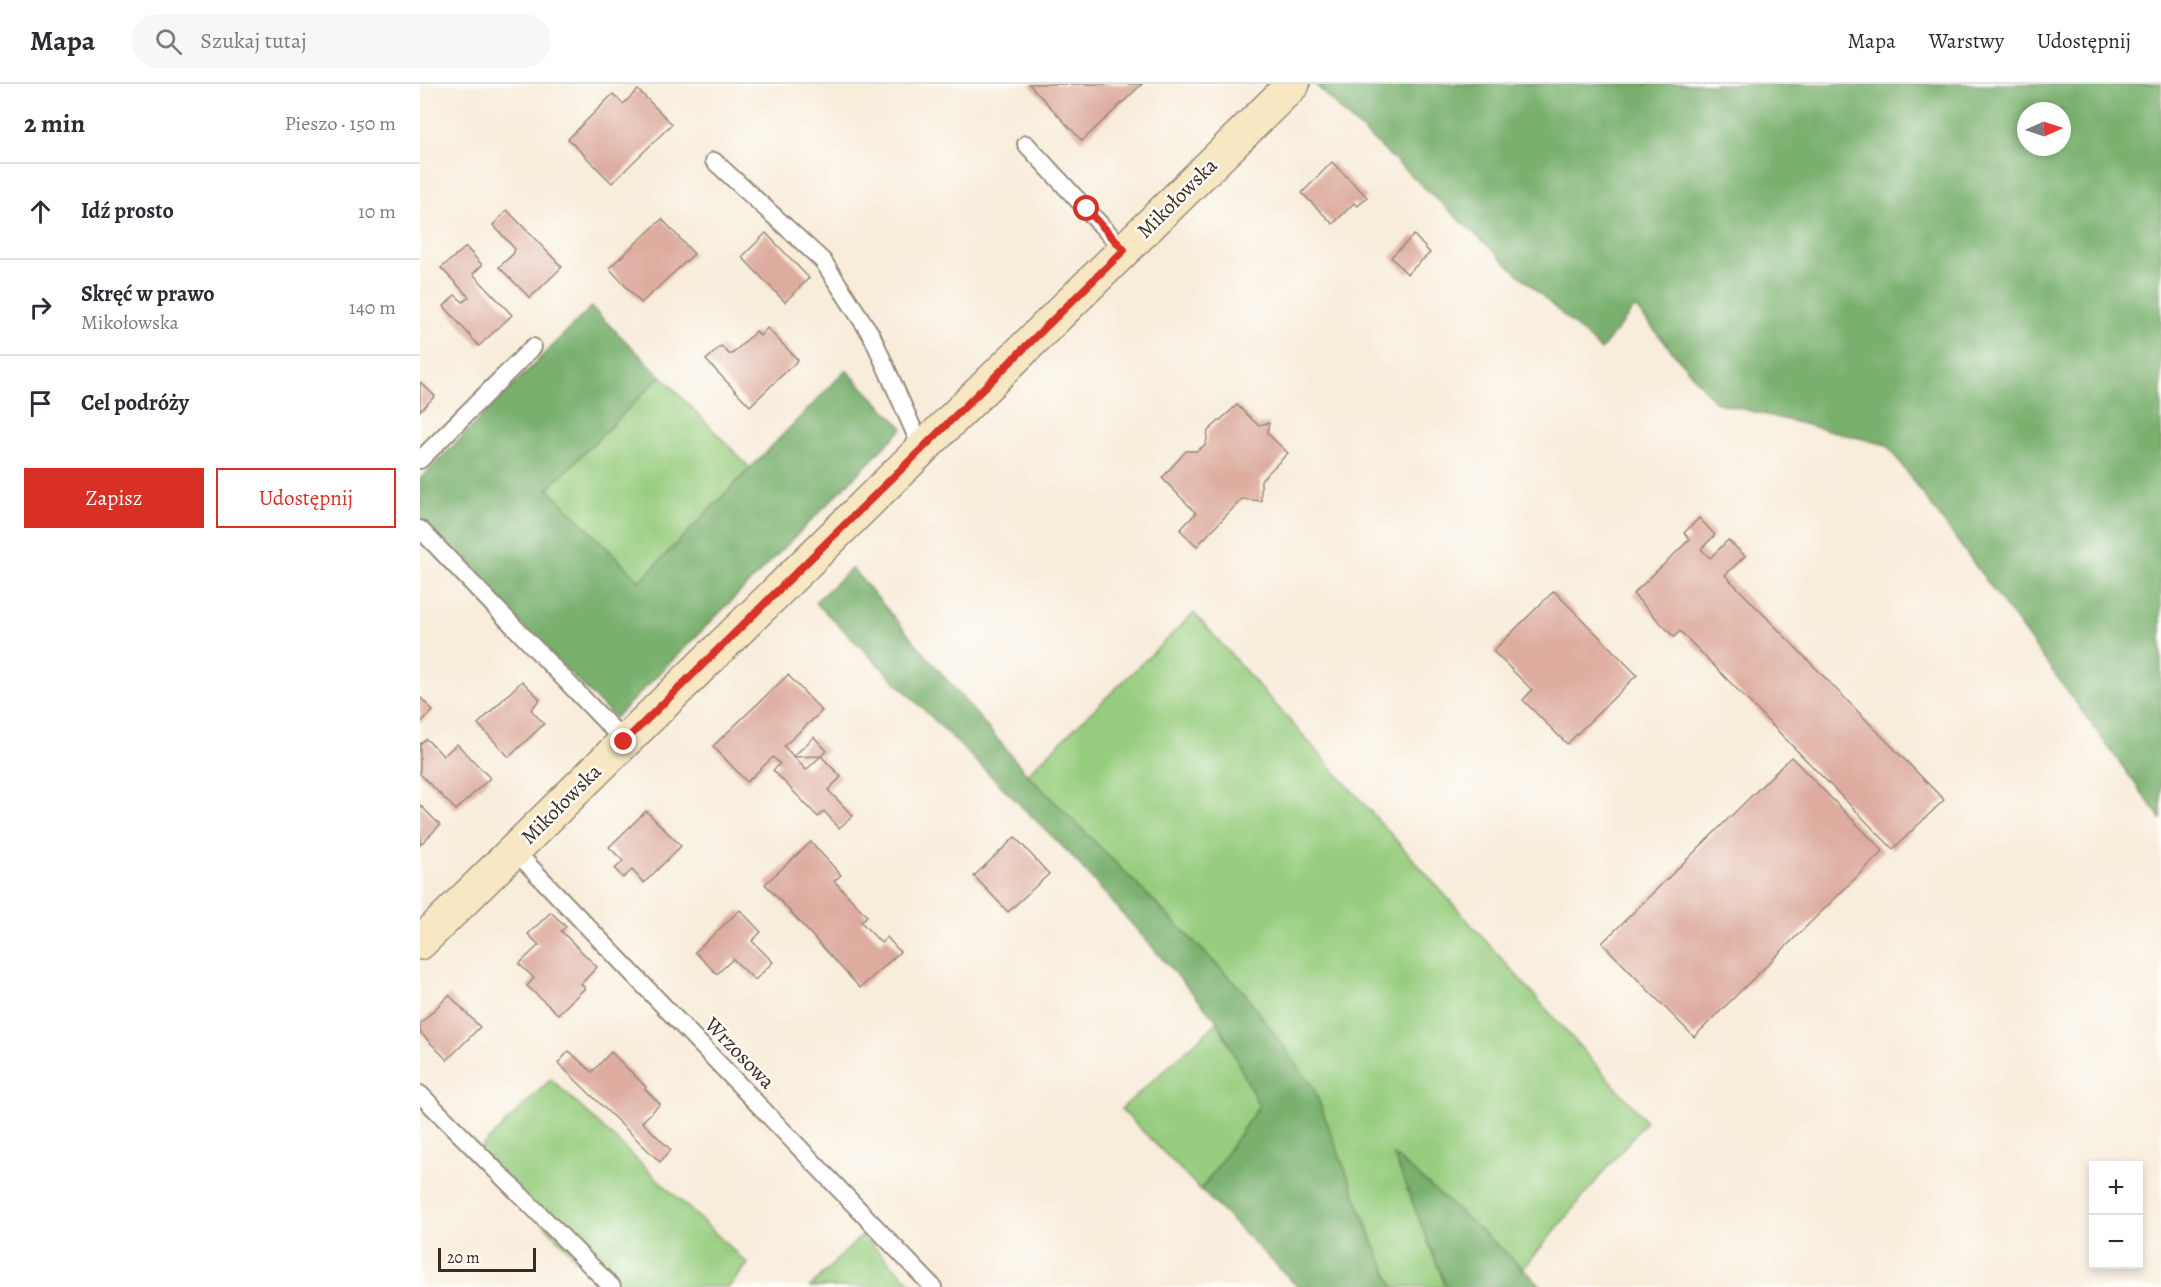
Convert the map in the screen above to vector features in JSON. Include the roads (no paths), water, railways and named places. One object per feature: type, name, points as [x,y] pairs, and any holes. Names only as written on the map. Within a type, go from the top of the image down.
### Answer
[{"type":"main road","name":"Mikołowska","points":[[420,943],[1293,84]]},
{"type":"lane","points":[[1026,144],[1124,250]]},
{"type":"lane","points":[[714,160],[823,261],[872,336],[922,449]]},
{"type":"lane","points":[[420,460],[533,346]]},
{"type":"lane","points":[[420,529],[624,742]]},
{"type":"lane","name":"Wrzosowa","points":[[514,850],[933,1287]]},
{"type":"lane","points":[[420,1094],[612,1287]]}]
